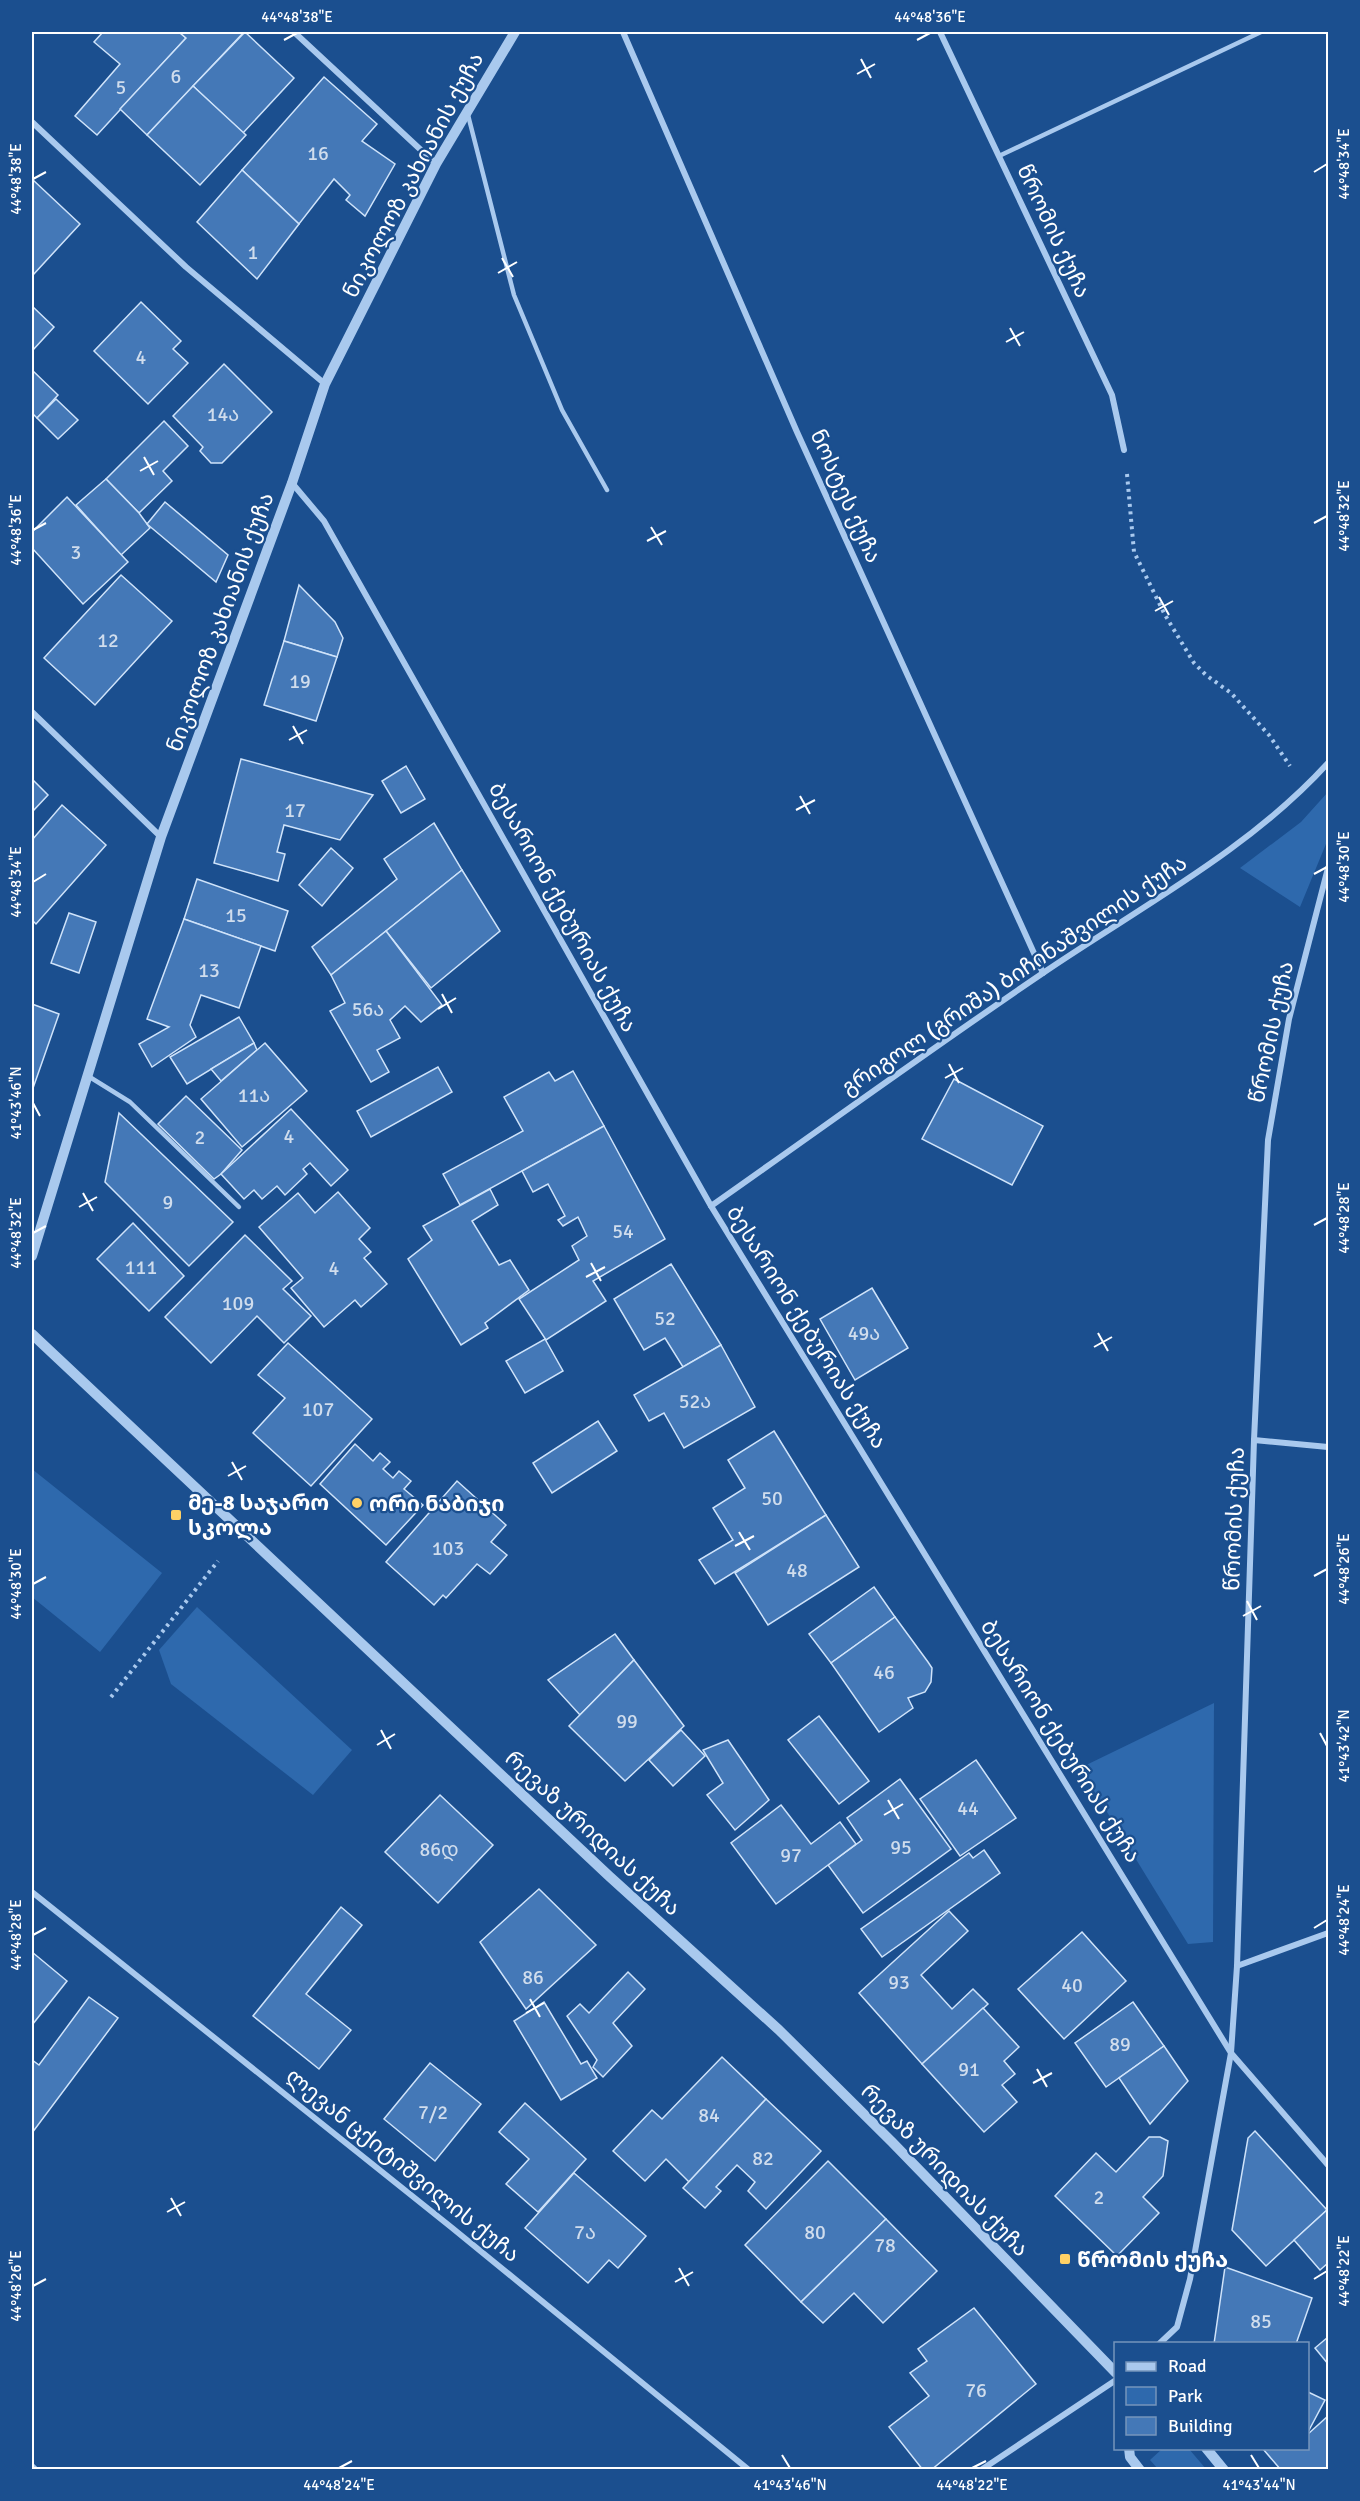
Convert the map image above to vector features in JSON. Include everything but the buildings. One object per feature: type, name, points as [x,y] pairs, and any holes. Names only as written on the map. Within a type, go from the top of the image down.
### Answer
[{"type":"street","points":[[294,32],[436,164]]},
{"type":"street","name":"ნიკოლოზ კახიანის ქუჩა","points":[[32,1256],[161,837],[292,483],[325,384],[436,164],[515,32]]},
{"type":"street","name":"ნოსტეს ქუჩა","points":[[623,32],[802,443],[1043,973]]},
{"type":"street","name":"წრომის ქუჩა","points":[[940,32],[1112,395],[1124,450]]},
{"type":"street","points":[[32,122],[186,267],[325,384]]},
{"type":"street","name":"ბესარიონ ქებურიას ქუჩა","points":[[292,483],[324,521],[711,1206],[1231,2052],[1329,2165]]},
{"type":"street","points":[[32,712],[161,837]]},
{"type":"street","name":"გრიგოლ (გრიშა) ბიჩინაშვილის ქუჩა","points":[[711,1206],[1043,973],[1224,854],[1305,789],[1329,763]]},
{"type":"street","name":"წრომის ქუჩა","points":[[1160,2342],[1177,2327],[1190,2279],[1231,2052],[1238,1966],[1254,1440],[1268,1140],[1289,1019],[1329,868]]},
{"type":"street","name":"რევაზ ურიდიას ქუჩა","points":[[32,1334],[609,1876],[778,2030],[892,2142],[1114,2371]]},
{"type":"street","points":[[1254,1440],[1329,1447]]},
{"type":"street","name":"ლევან ცქიტიშვილის ქუჩა","points":[[32,1892],[749,2469]]},
{"type":"street","points":[[1238,1966],[1329,1933]]},
{"type":"street","points":[[981,2469],[1114,2381]]},
{"type":"street","points":[[1129,2450],[1130,2457],[1140,2469]]},
{"type":"street","points":[[1208,2450],[1224,2469]]},
{"type":"street","points":[[32,2466],[36,2469]]},
{"type":"lane","points":[[999,156],[1261,32]]},
{"type":"lane","points":[[467,109],[514,295],[562,410],[607,490]]},
{"type":"lane","points":[[88,1076],[130,1102],[240,1207]]},
{"type":"path","points":[[1124,450],[1134,552],[1165,615],[1194,663],[1231,693],[1269,735],[1305,789]]},
{"type":"path","points":[[111,1696],[218,1561]]},
{"type":"green space","points":[[1328,792],[1328,839],[1300,907],[1240,868],[1301,822]]},
{"type":"green space","points":[[32,1469],[162,1573],[100,1652],[32,1597]]},
{"type":"green space","points":[[197,1607],[352,1750],[313,1795],[171,1684],[159,1650]]},
{"type":"green space","points":[[1214,1703],[1213,1942],[1188,1944],[1080,1768]]},
{"type":"green space","points":[[1161,2450],[1190,2450],[1206,2469],[1158,2469],[1150,2460]]},
{"type":"place","name":"ორი ნაბიჯი","points":[[357,1503]]},
{"type":"place","name":"მე-8 საჯარო სკოლა","points":[[176,1515]]},
{"type":"place","name":"წრომის ქუჩა","points":[[1065,2259]]}]
